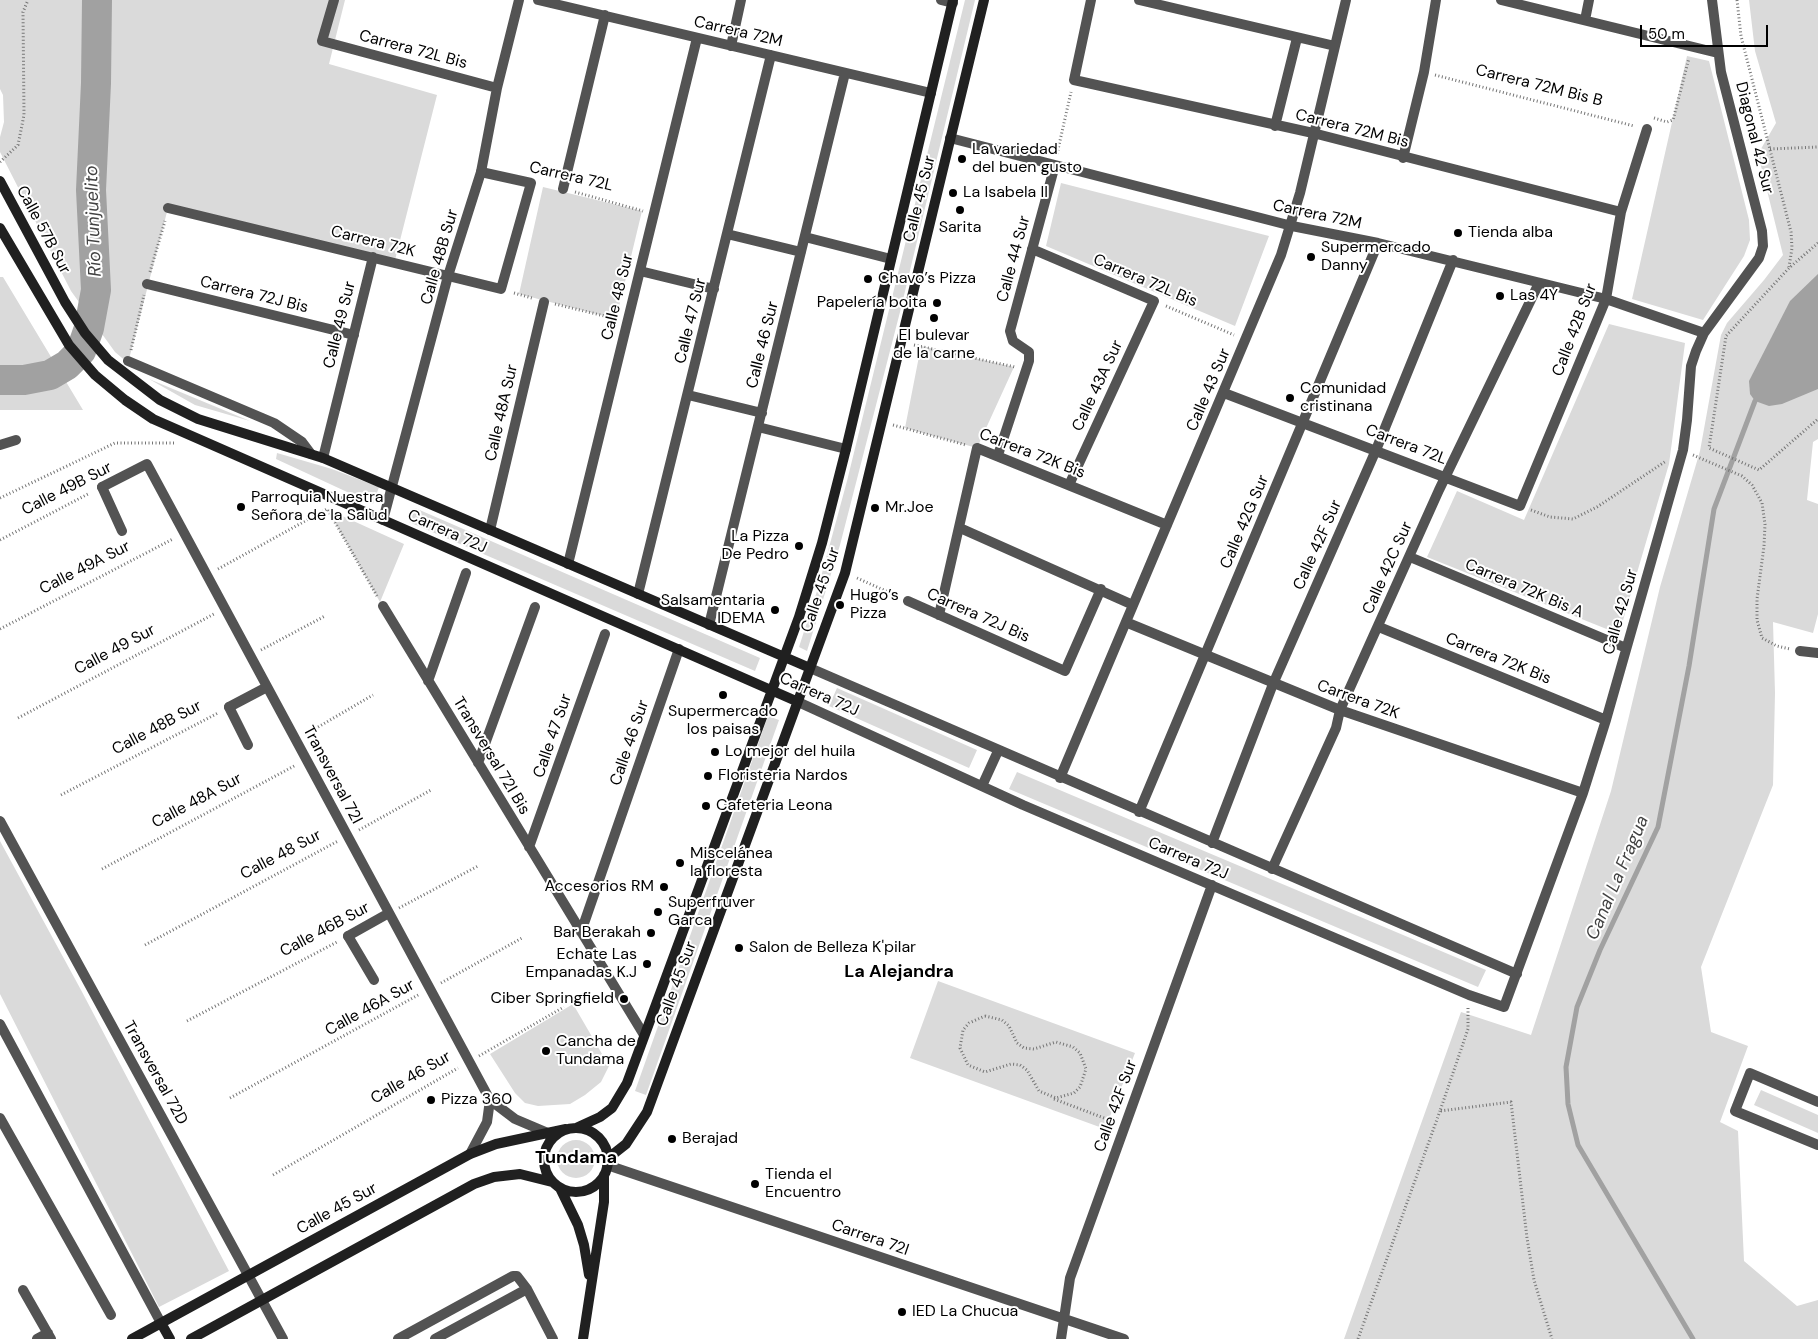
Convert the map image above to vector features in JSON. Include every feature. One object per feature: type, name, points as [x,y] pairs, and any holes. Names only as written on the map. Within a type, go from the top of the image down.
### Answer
[{"type":"street","name":"Carrera 72L Bis","points":[[334,0],[322,41],[497,88]]},
{"type":"street","name":"Calle 48B Sur","points":[[383,520],[448,276],[481,172],[497,88],[519,0]]},
{"type":"street","name":"Carrera 72M","points":[[538,0],[931,93]]},
{"type":"street","points":[[730,46],[741,0]]},
{"type":"street","points":[[941,0],[953,1]]},
{"type":"street","name":"Calle 45 Sur","points":[[606,1166],[626,1144],[647,1112],[796,701],[845,573],[984,0]]},
{"type":"street","points":[[1074,80],[1091,0]]},
{"type":"street","points":[[1139,0],[1335,46]]},
{"type":"street","name":"Calle 43 Sur","points":[[1060,778],[1128,623],[1133,605],[1224,393],[1292,226],[1346,0]]},
{"type":"street","points":[[1403,158],[1424,72],[1436,0]]},
{"type":"street","points":[[1501,0],[1718,53],[1712,0]]},
{"type":"street","points":[[1585,20],[1589,0]]},
{"type":"street","name":"Calle 45 Sur","points":[[132,1339],[470,1154],[496,1144],[571,1129],[600,1118],[612,1108],[621,1096],[784,657],[812,576],[846,449],[953,1]]},
{"type":"street","points":[[563,188],[605,15]]},
{"type":"street","name":"Calle 48 Sur","points":[[568,564],[697,38]]},
{"type":"street","points":[[1275,126],[1297,38]]},
{"type":"street","name":"Diagonal 42 Sur","points":[[1718,53],[1762,231]]},
{"type":"street","name":"Calle 47 Sur","points":[[638,594],[771,55]]},
{"type":"street","name":"Calle 46 Sur","points":[[709,625],[845,73]]},
{"type":"street","name":"Carrera 72M Bis","points":[[1074,80],[1313,133],[1403,158],[1621,212]]},
{"type":"street","name":"Calle 42B Sur","points":[[1520,506],[1606,300],[1621,212],[1646,129]]},
{"type":"street","name":"Carrera 72M","points":[[950,138],[1292,226],[1453,260],[1606,300],[1704,333]]},
{"type":"street","name":"Calle 44 Sur","points":[[998,455],[1029,361],[1029,352],[1013,341],[1010,331],[1055,165]]},
{"type":"street","name":"Carrera 72L","points":[[481,172],[531,183],[501,289]]},
{"type":"street","name":"Calle 57B Sur","points":[[0,182],[65,302],[85,333],[102,354],[136,384]]},
{"type":"street","name":"Carrera 72K","points":[[168,208],[501,289]]},
{"type":"street","name":"Carrera 72J","points":[[0,228],[48,312],[70,345],[89,367],[125,400],[153,419],[679,649],[982,786],[1468,995],[1504,1007]]},
{"type":"street","name":"Calle 42 Sur","points":[[1504,1007],[1583,793],[1606,720],[1682,450],[1687,420],[1691,366],[1704,333],[1759,258],[1764,246],[1762,231]]},
{"type":"street","points":[[727,234],[801,252]]},
{"type":"street","points":[[805,237],[891,259]]},
{"type":"street","name":"Calle 42G Sur","points":[[1139,812],[1378,243]]},
{"type":"street","name":"Carrera 72L Bis","points":[[1032,249],[1154,301]]},
{"type":"street","name":"Calle 49 Sur","points":[[323,458],[373,257]]},
{"type":"street","name":"Calle 42F Sur","points":[[1212,843],[1273,684],[1376,450],[1453,260]]},
{"type":"street","points":[[640,271],[714,289]]},
{"type":"street","name":"Calle 42C Sur","points":[[1272,869],[1336,728],[1340,710],[1410,558],[1445,476],[1539,283]]},
{"type":"street","name":"Carrera 72J Bis","points":[[146,284],[354,335]]},
{"type":"street","name":"Calle 43A Sur","points":[[1069,484],[1154,301]]},
{"type":"street","name":"Calle 48A Sur","points":[[490,530],[544,302]]},
{"type":"street","name":"Carrera 72J","points":[[128,361],[274,423],[302,442],[311,454]]},
{"type":"street","name":"Carrera 72J","points":[[136,384],[173,407],[198,419],[323,458],[393,487],[1060,778],[1517,974]]},
{"type":"street","name":"Carrera 72L","points":[[1224,393],[1520,506]]},
{"type":"street","points":[[688,395],[762,413]]},
{"type":"street","points":[[758,428],[846,449]]},
{"type":"street","points":[[0,445],[16,440]]},
{"type":"street","points":[[939,615],[960,528],[976,448]]},
{"type":"street","name":"Carrera 72K Bis","points":[[976,448],[998,455],[1167,525]]},
{"type":"street","name":"Calle 49B Sur","points":[[102,487],[147,464]]},
{"type":"street","name":"Transversal 72I","points":[[147,464],[490,1100],[515,1119],[548,1133]]},
{"type":"street","points":[[102,487],[122,531]]},
{"type":"street","points":[[960,528],[1101,589],[1133,605]]},
{"type":"street","name":"Carrera 72K Bis A","points":[[1410,558],[1626,648]]},
{"type":"street","points":[[428,681],[466,573]]},
{"type":"street","name":"Carrera 72J Bis","points":[[908,601],[1065,671],[1101,589]]},
{"type":"street","name":"Transversal 72I Bis","points":[[383,606],[644,1035]]},
{"type":"street","points":[[478,763],[536,607]]},
{"type":"street","name":"Carrera 72K","points":[[1128,623],[1340,710],[1583,793]]},
{"type":"street","name":"Carrera 72K Bis","points":[[1379,627],[1606,720]]},
{"type":"street","name":"Calle 47 Sur","points":[[529,847],[604,634]]},
{"type":"street","name":"Calle 46 Sur","points":[[581,932],[679,649]]},
{"type":"street","points":[[1800,651],[1818,653]]},
{"type":"street","points":[[248,745],[229,707],[267,687]]},
{"type":"street","points":[[982,786],[998,751]]},
{"type":"street","name":"Transversal 72D","points":[[0,821],[283,1339]]},
{"type":"street","name":"Calle 42F Sur","points":[[1061,1339],[1070,1278],[1212,885]]},
{"type":"street","name":"Calle 46B Sur","points":[[348,936],[390,913]]},
{"type":"street","points":[[348,936],[374,980]]},
{"type":"street","points":[[0,1024],[170,1339]]},
{"type":"street","points":[[1818,1102],[1750,1073],[1735,1110],[1818,1145]]},
{"type":"street","points":[[470,1154],[488,1122],[490,1100]]},
{"type":"street","points":[[0,1118],[111,1315]]},
{"type":"street","points":[[583,1339],[604,1202],[606,1166],[601,1141],[586,1130],[571,1129],[556,1134],[545,1152],[546,1173],[556,1185],[578,1225],[584,1245],[590,1286]]},
{"type":"street","points":[[190,1339],[474,1184],[508,1174],[533,1175],[556,1185],[580,1192],[598,1183],[606,1166]]},
{"type":"street","name":"Carrera 72I","points":[[606,1166],[1124,1339]]},
{"type":"street","points":[[398,1339],[513,1276],[517,1276],[527,1289],[553,1339]]},
{"type":"street","points":[[435,1339],[527,1289]]},
{"type":"street","points":[[23,1290],[50,1336],[37,1339]]},
{"type":"path","points":[[0,162],[18,145],[24,116],[24,12],[28,0]]},
{"type":"path","points":[[1737,0],[1741,36],[1791,232],[1792,248],[1789,268]]},
{"type":"path","points":[[1646,129],[1647,120],[1650,118],[1667,122],[1673,120],[1693,46]]},
{"type":"path","name":"Carrera 72M Bis B","points":[[1424,72],[1646,129]]},
{"type":"path","points":[[1055,165],[1074,80]]},
{"type":"path","points":[[1770,149],[1818,146]]},
{"type":"path","name":"Carrera 72L","points":[[563,188],[654,214]]},
{"type":"path","points":[[128,361],[146,284],[168,208]]},
{"type":"path","points":[[1818,242],[1789,268],[1726,336],[1709,448],[1759,470],[1818,418]]},
{"type":"path","points":[[501,289],[544,302],[627,322]]},
{"type":"path","name":"Carrera 72L Bis","points":[[1154,301],[1246,340]]},
{"type":"path","points":[[901,342],[1026,369]]},
{"type":"path","name":"Carrera 72K Bis","points":[[882,422],[976,448]]},
{"type":"path","points":[[0,498],[115,443],[175,443]]},
{"type":"path","points":[[1520,506],[1550,517],[1573,519],[1597,507],[1682,450]]},
{"type":"path","points":[[1711,462],[1742,476],[1752,485],[1762,503],[1765,524],[1757,599],[1757,620],[1762,638],[1777,646],[1800,651]]},
{"type":"path","name":"Calle 49B Sur","points":[[0,540],[102,487]]},
{"type":"path","points":[[317,490],[383,606]]},
{"type":"path","points":[[207,575],[327,509]]},
{"type":"path","name":"Calle 49A Sur","points":[[0,629],[184,533]]},
{"type":"path","name":"Carrera 72J Bis","points":[[845,573],[908,601]]},
{"type":"path","name":"Calle 49 Sur","points":[[18,718],[225,608]]},
{"type":"path","points":[[250,656],[325,616]]},
{"type":"path","points":[[296,740],[373,695]]},
{"type":"path","name":"Calle 48B Sur","points":[[61,795],[229,707]]},
{"type":"path","name":"Calle 48A Sur","points":[[102,869],[306,759]]},
{"type":"path","name":"Calle 48 Sur","points":[[145,945],[431,790]]},
{"type":"path","name":"Calle 46B Sur","points":[[390,913],[478,866]]},
{"type":"path","name":"Calle 46B Sur","points":[[187,1022],[348,936]]},
{"type":"path","name":"Calle 46A Sur","points":[[230,1098],[522,938]]},
{"type":"path","points":[[1358,1339],[1440,1112],[1468,1028],[1468,995]]},
{"type":"path","name":"Calle 46 Sur","points":[[273,1175],[564,1007]]},
{"type":"path","points":[[1047,1096],[1065,1097],[1074,1093],[1080,1086],[1086,1069],[1080,1053],[1065,1043],[1056,1042],[1034,1050],[1024,1048],[1017,1043],[1009,1026],[994,1017],[985,1016],[969,1023],[963,1030],[960,1048],[968,1064],[985,1072],[1011,1064],[1020,1065],[1027,1070],[1039,1091],[1047,1096],[1112,1121]]},
{"type":"path","points":[[1440,1112],[1511,1102],[1526,1238],[1534,1280],[1552,1339]]},
{"type":"shaded area","points":[[0,0],[345,0],[329,64],[437,95],[395,260],[168,208],[128,363],[115,352],[71,291],[0,152],[0,137],[4,122],[3,95],[0,89]]},
{"type":"shaded area","points":[[965,0],[975,0],[900,312],[840,545],[807,651],[799,647],[818,588],[847,481]]},
{"type":"shaded area","points":[[1749,0],[1818,0],[1818,439],[1813,442],[1807,500],[1818,504],[1818,614],[1813,633],[1773,622],[1775,693],[1773,785],[1701,967],[1711,1032],[1748,1046],[1720,1122],[1738,1131],[1744,1261],[1797,1306],[1818,1300],[1818,1339],[1344,1339],[1461,1012],[1531,1035],[1611,791],[1660,587],[1700,451],[1721,335],[1727,323],[1783,255],[1758,154],[1776,123],[1755,51]]},
{"type":"shaded area","points":[[1687,56],[1709,61],[1749,220],[1750,240],[1744,256],[1703,320],[1632,299]]},
{"type":"shaded area","points":[[1061,183],[1269,236],[1235,326],[1046,246]]},
{"type":"shaded area","points":[[543,187],[642,211],[616,319],[519,294]]},
{"type":"shaded area","points":[[1818,274],[1818,389],[1782,404],[1769,406],[1755,401],[1750,394],[1749,381],[1790,301]]},
{"type":"shaded area","points":[[0,277],[3,277],[83,410],[0,410]]},
{"type":"shaded area","points":[[1609,324],[1685,343],[1669,464],[1619,634],[1427,557],[1457,491],[1524,520]]},
{"type":"shaded area","points":[[921,346],[1014,367],[977,448],[905,428]]},
{"type":"shaded area","points":[[149,379],[250,421],[195,405]]},
{"type":"shaded area","points":[[277,453],[332,469],[379,487],[373,504],[276,459]]},
{"type":"shaded area","points":[[415,508],[760,658],[755,671],[409,522]]},
{"type":"shaded area","points":[[327,509],[404,544],[380,602]]},
{"type":"shaded area","points":[[837,688],[977,750],[969,768],[829,706]]},
{"type":"shaded area","points":[[768,716],[779,720],[646,1095],[635,1091]]},
{"type":"shaded area","points":[[1017,772],[1486,970],[1478,987],[1009,789]]},
{"type":"shaded area","points":[[0,841],[229,1271],[159,1307],[0,994]]},
{"type":"shaded area","points":[[938,981],[1135,1053],[1105,1129],[910,1058]]},
{"type":"shaded area","points":[[573,1004],[609,1066],[601,1082],[570,1104],[538,1106],[525,1103],[515,1093],[490,1054]]},
{"type":"shaded area","points":[[1761,1090],[1818,1115],[1818,1133],[1754,1105]]},
{"type":"shaded area","points":[[576,1140],[589,1146],[595,1159],[589,1172],[576,1178],[563,1172],[557,1159],[563,1146]]},
{"type":"waterway","name":"Río Tunjuelito","points":[[0,380],[24,380],[50,375],[67,365],[81,351],[89,328],[96,290],[91,190],[96,83],[97,0]]},
{"type":"waterway","name":"Canal La Fragua","points":[[1693,1339],[1578,1145],[1568,1104],[1566,1067],[1577,1007],[1600,950],[1658,827],[1689,666],[1714,509],[1755,401]]},
{"type":"place","name":"La variedad del buen gusto","points":[[962,159]]},
{"type":"place","name":"La Isabela II","points":[[953,193]]},
{"type":"place","name":"Sarita","points":[[960,210]]},
{"type":"place","name":"Tienda alba","points":[[1458,233]]},
{"type":"place","name":"Supermercado Danny","points":[[1311,257]]},
{"type":"place","name":"Chavo’s Pizza","points":[[868,279]]},
{"type":"place","name":"Las 4Y","points":[[1500,296]]},
{"type":"place","name":"Papelería boita","points":[[937,303]]},
{"type":"place","name":"El bulevar de la carne","points":[[934,318]]},
{"type":"place","name":"Comunidad cristinana","points":[[1290,398]]},
{"type":"place","name":"Parroquia Nuestra Señora de la Salud","points":[[241,507]]},
{"type":"place","name":"Mr.Joe","points":[[875,508]]},
{"type":"place","name":"La Pizza De Pedro","points":[[799,546]]},
{"type":"place","name":"Hugo’s Pizza","points":[[840,605]]},
{"type":"place","name":"Salsamentaria IDEMA","points":[[775,610]]},
{"type":"place","name":"Supermercado los paisas","points":[[723,695]]},
{"type":"place","name":"Lo mejor del huila","points":[[715,752]]},
{"type":"place","name":"Floristeria Nardos","points":[[708,776]]},
{"type":"place","name":"Cafeteria Leona","points":[[706,806]]},
{"type":"place","name":"Miscelánea la floresta","points":[[680,863]]},
{"type":"place","name":"Accesorios RM","points":[[664,887]]},
{"type":"place","name":"Superfruver Garca","points":[[658,912]]},
{"type":"place","name":"Bar Berakah","points":[[651,933]]},
{"type":"place","name":"Salon de Belleza K'pilar","points":[[739,948]]},
{"type":"place","name":"Echate Las Empanadas K.J","points":[[647,964]]},
{"type":"place","name":"Ciber Springfield","points":[[624,999]]},
{"type":"place","name":"Cancha de Tundama","points":[[546,1051]]},
{"type":"place","name":"Pizza 360","points":[[431,1100]]},
{"type":"place","name":"Berajad","points":[[672,1139]]},
{"type":"place","name":"Tienda el Encuentro","points":[[755,1184]]},
{"type":"place","name":"IED La Chucua","points":[[902,1312]]},
{"type":"district","name":"La Alejandra","points":[[899,972]]},
{"type":"district","name":"Tundama","points":[[576,1158]]}]
